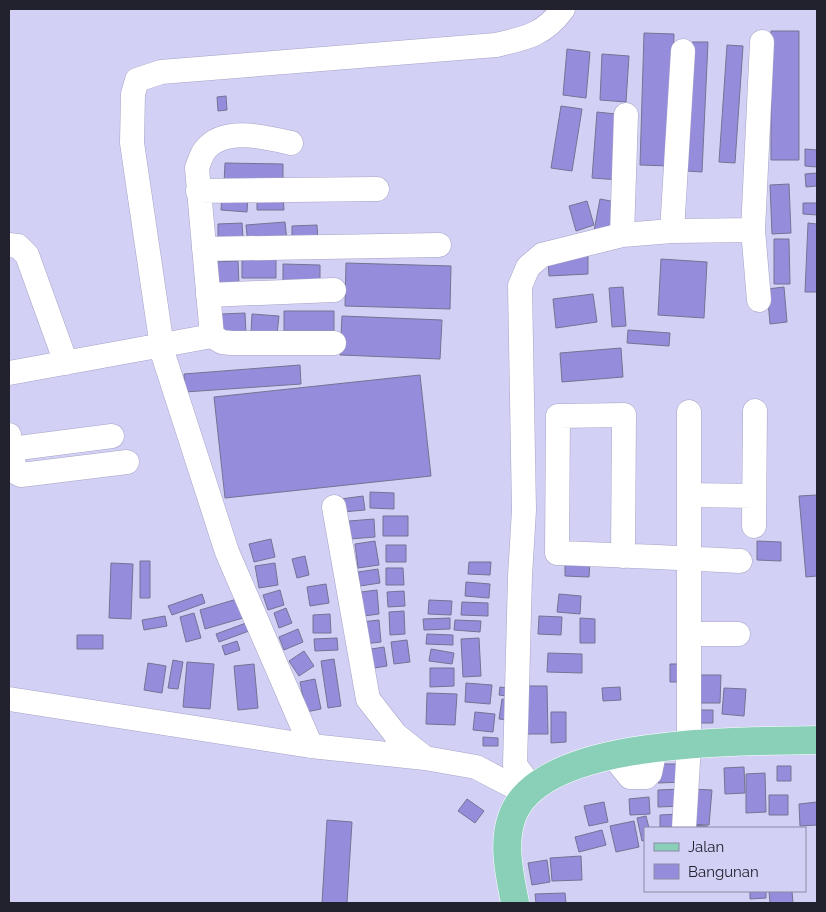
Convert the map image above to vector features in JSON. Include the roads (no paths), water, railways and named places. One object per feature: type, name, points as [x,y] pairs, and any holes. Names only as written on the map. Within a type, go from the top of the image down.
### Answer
[{"type":"main road","points":[[515,903],[508,862],[508,831],[515,809],[530,791],[557,771],[612,755],[710,742],[817,740]]},
{"type":"street","points":[[311,746],[227,552],[162,344],[132,143],[133,94],[137,80],[161,72],[496,45],[541,32],[553,23],[563,9]]},
{"type":"street","points":[[760,300],[753,230],[762,42]]},
{"type":"street","points":[[672,231],[683,51]]},
{"type":"street","points":[[622,235],[626,115]]},
{"type":"street","points":[[212,336],[197,168],[204,151],[219,138],[257,136],[291,143]]},
{"type":"street","points":[[198,191],[377,189]]},
{"type":"street","points":[[530,791],[514,765],[524,510],[520,286],[528,267],[542,255],[622,235],[672,231],[753,230]]},
{"type":"street","points":[[9,245],[18,246],[26,255],[66,363]]},
{"type":"street","points":[[204,249],[439,245]]},
{"type":"street","points":[[208,295],[334,290]]},
{"type":"street","points":[[9,373],[212,336],[222,342],[231,343],[334,343]]},
{"type":"street","points":[[754,526],[756,411]]},
{"type":"street","points":[[684,827],[689,745],[689,412]]},
{"type":"street","points":[[623,556],[624,415],[558,416],[557,553],[623,556],[689,558],[740,561]]},
{"type":"street","points":[[112,436],[10,442],[16,472],[21,475],[128,462]]},
{"type":"street","points":[[689,495],[754,496]]},
{"type":"street","points":[[334,507],[368,699],[396,735],[425,758]]},
{"type":"street","points":[[689,634],[738,634]]},
{"type":"street","points":[[9,699],[311,746],[425,758],[476,767],[530,791]]}]
